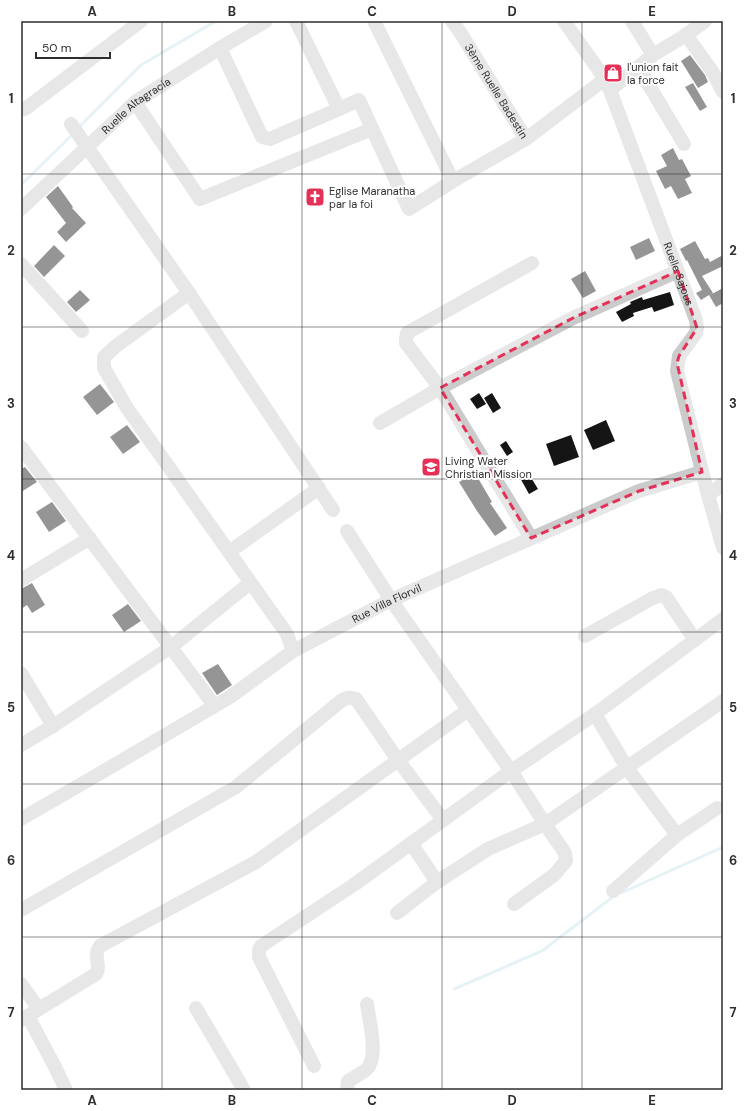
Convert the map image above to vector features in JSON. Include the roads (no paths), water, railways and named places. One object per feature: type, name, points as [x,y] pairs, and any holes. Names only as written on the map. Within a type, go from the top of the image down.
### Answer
[{"type":"street","points":[[25,109],[141,21]]},
{"type":"street","name":"Ruelle Altagracia","points":[[21,209],[135,102],[220,48],[266,21]]},
{"type":"street","points":[[296,21],[339,109]]},
{"type":"street","points":[[374,21],[453,181]]},
{"type":"street","name":"3ème Ruelle Badestin","points":[[452,21],[526,139],[608,85]]},
{"type":"street","name":"Ruelle Sajous","points":[[564,21],[608,85],[696,320],[696,333],[678,356],[677,371],[708,496],[723,548]]},
{"type":"street","points":[[632,21],[653,55]]},
{"type":"street","points":[[608,85],[638,67],[653,55],[686,35],[704,21]]},
{"type":"street","points":[[686,35],[712,71],[723,92]]},
{"type":"street","points":[[220,48],[262,137],[270,139],[359,100],[409,209],[453,181],[526,139]]},
{"type":"street","points":[[638,67],[684,144]]},
{"type":"street","points":[[135,102],[200,199],[372,129]]},
{"type":"street","points":[[71,124],[189,293],[333,510]]},
{"type":"street","points":[[531,538],[440,388],[406,343],[406,339],[407,333],[532,263]]},
{"type":"street","points":[[21,264],[82,331]]},
{"type":"street","points":[[380,423],[440,388],[573,318],[678,271]]},
{"type":"street","points":[[189,293],[116,346],[104,357],[104,368],[127,408],[287,634],[293,650]]},
{"type":"street","points":[[21,447],[214,705]]},
{"type":"street","name":"Rue Villa Florvil","points":[[21,819],[230,697],[293,650],[391,600],[639,491],[702,472]]},
{"type":"street","points":[[708,496],[723,484]]},
{"type":"street","points":[[229,552],[319,488]]},
{"type":"street","points":[[347,531],[391,600],[511,771],[565,854],[566,861],[554,875],[514,904]]},
{"type":"street","points":[[23,575],[90,538]]},
{"type":"street","points":[[21,745],[53,726],[170,647],[250,583]]},
{"type":"street","points":[[585,636],[651,599],[661,595],[666,597],[695,640]]},
{"type":"street","points":[[314,1066],[259,957],[259,950],[261,946],[355,884],[511,771],[595,714],[723,619]]},
{"type":"street","points":[[21,673],[53,726]]},
{"type":"street","points":[[21,910],[236,787],[346,697],[356,699],[398,760],[443,820]]},
{"type":"street","points":[[397,913],[437,882],[488,849],[545,824],[723,701]]},
{"type":"street","points":[[29,1015],[96,974],[98,969],[96,953],[100,946],[256,862],[468,710]]},
{"type":"street","points":[[595,714],[627,768],[677,835]]},
{"type":"street","points":[[613,891],[677,835],[717,808]]},
{"type":"street","points":[[411,843],[437,882]]},
{"type":"street","points":[[21,984],[29,1015],[54,1065],[64,1090]]},
{"type":"street","points":[[347,1090],[348,1081],[366,1069],[371,1062],[373,1044],[367,1004]]},
{"type":"street","points":[[196,1008],[244,1090]]},
{"type":"waterway","points":[[79,127],[141,65],[216,21]]},
{"type":"waterway","points":[[21,185],[74,133]]},
{"type":"waterway","points":[[621,893],[723,847]]},
{"type":"waterway","points":[[454,989],[542,951],[614,896]]},
{"type":"place","name":"l'union fait la force","points":[[613,73]]},
{"type":"place","name":"Eglise Maranatha par la foi","points":[[315,197]]},
{"type":"place","name":"Living Water Christian Mission","points":[[431,467]]}]
